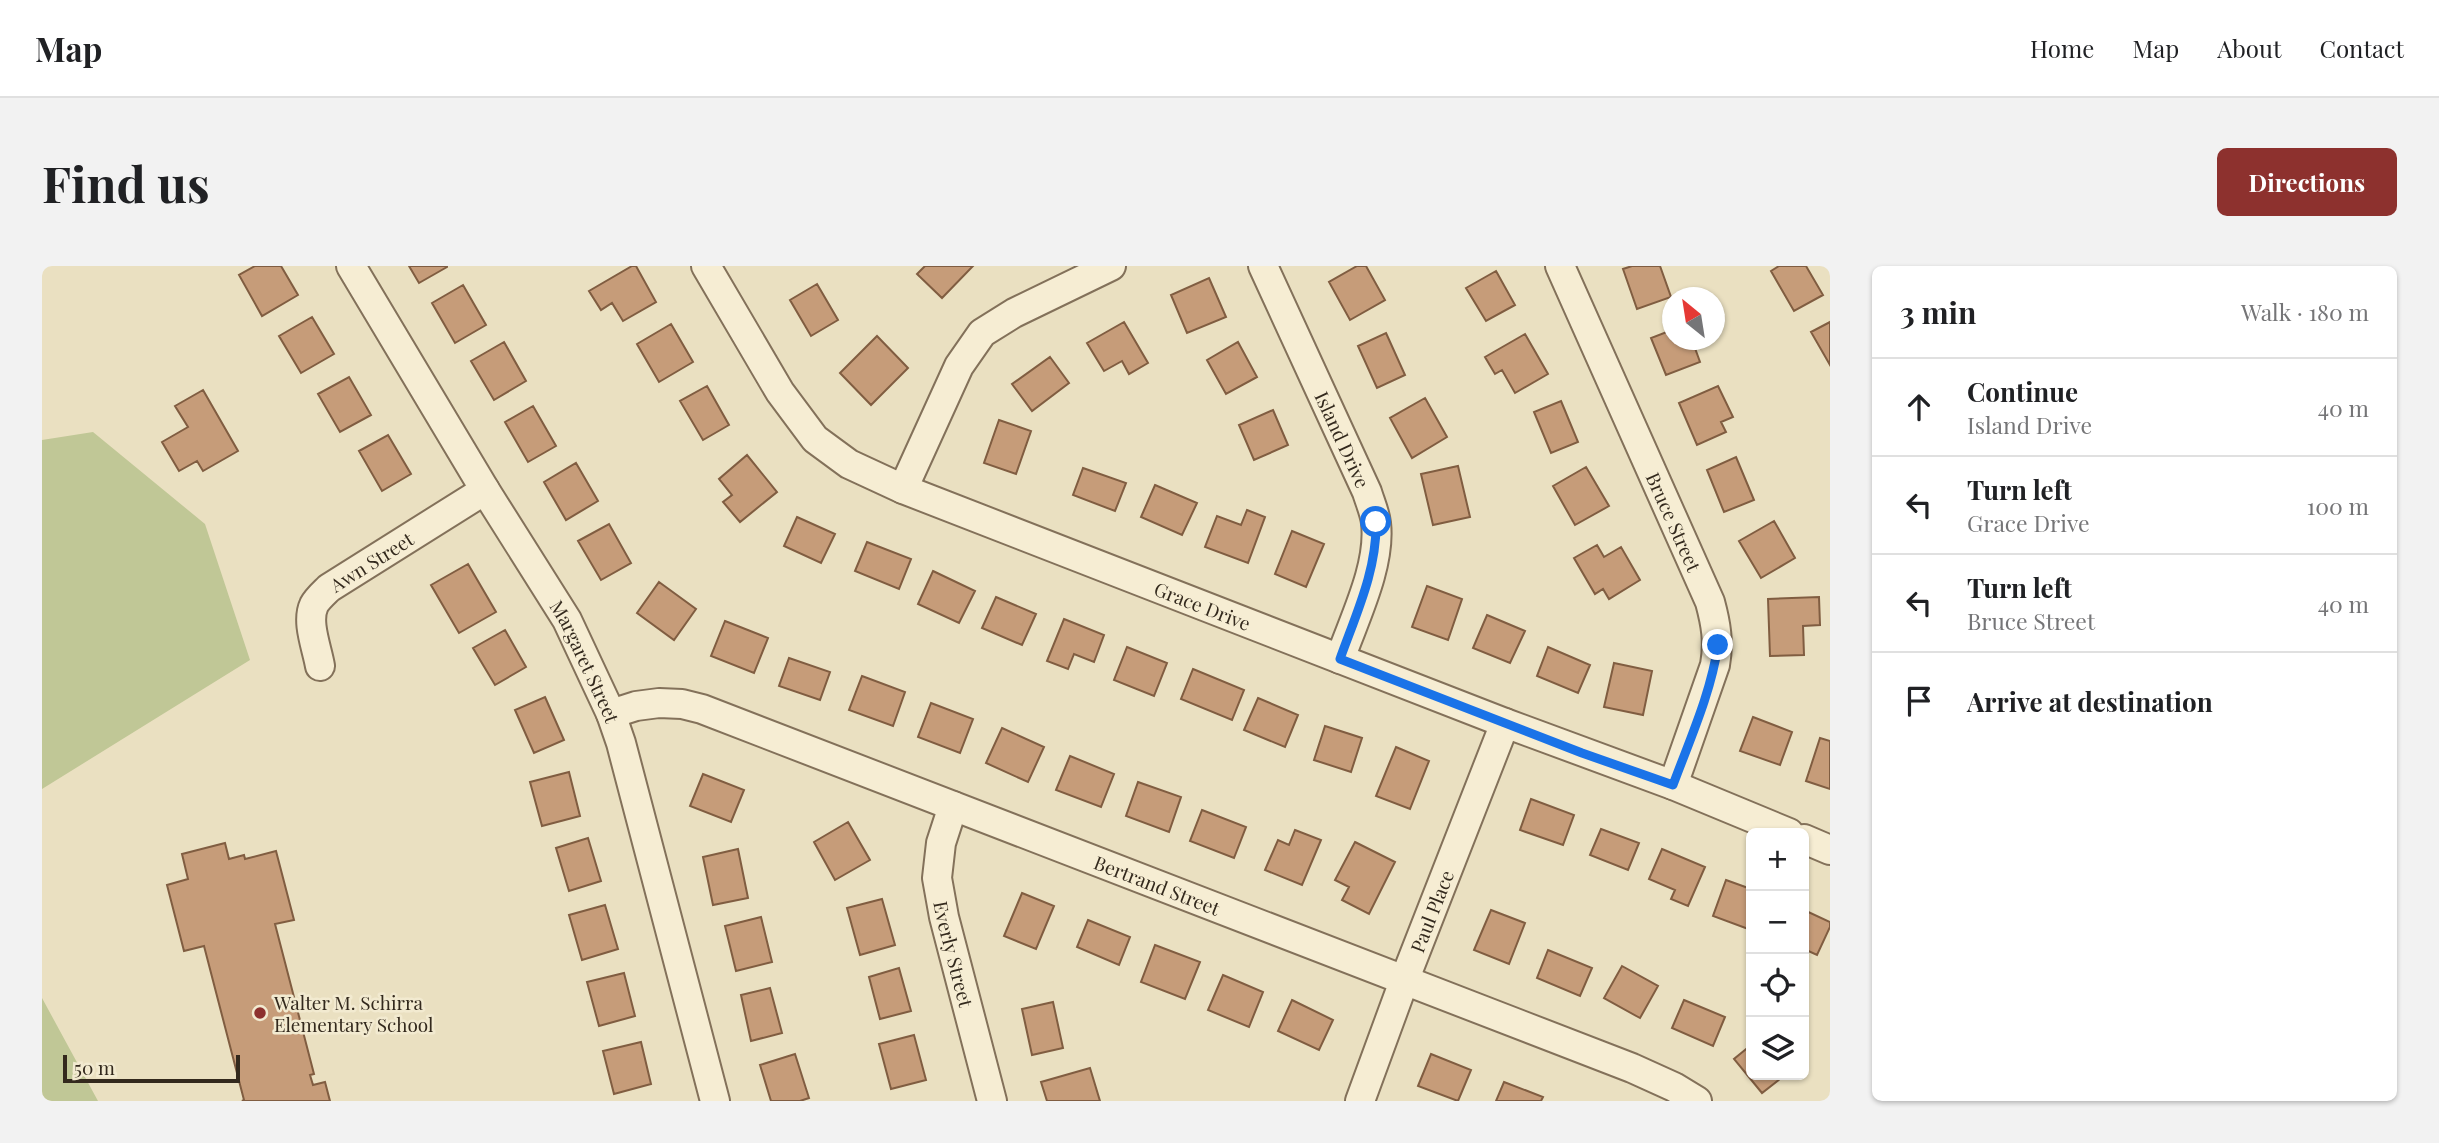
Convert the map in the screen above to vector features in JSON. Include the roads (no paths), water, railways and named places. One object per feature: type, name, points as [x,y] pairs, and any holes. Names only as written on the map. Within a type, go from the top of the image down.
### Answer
[{"type":"street","name":"Margaret Street","points":[[351,266],[485,490],[567,620],[611,714],[621,743],[715,1101]]},
{"type":"street","name":"Grace Drive","points":[[706,266],[780,393],[815,439],[849,464],[902,489],[1505,723],[1673,785],[1778,828]]},
{"type":"street","points":[[902,489],[959,366],[982,333],[1014,313],[1111,266]]},
{"type":"street","name":"Island Drive","points":[[1264,266],[1367,492],[1376,522],[1377,547],[1374,559],[1340,659]]},
{"type":"street","name":"Bruce Street","points":[[1560,266],[1710,602],[1716,626],[1718,645],[1715,665],[1673,785]]},
{"type":"street","name":"Awn Street","points":[[320,666],[312,627],[314,605],[329,588],[485,490]]},
{"type":"street","name":"Bertrand Street","points":[[611,714],[636,706],[682,704],[747,724],[1632,1068],[1697,1101]]},
{"type":"street","name":"Paul Place","points":[[1360,1101],[1505,723]]},
{"type":"street","name":"Everly Street","points":[[953,806],[940,843],[937,878],[944,917],[992,1101]]},
{"type":"street","points":[[1809,841],[1830,850]]},
{"type":"place","name":"Walter M. Schirra Elementary School","points":[[260,1013]]}]
